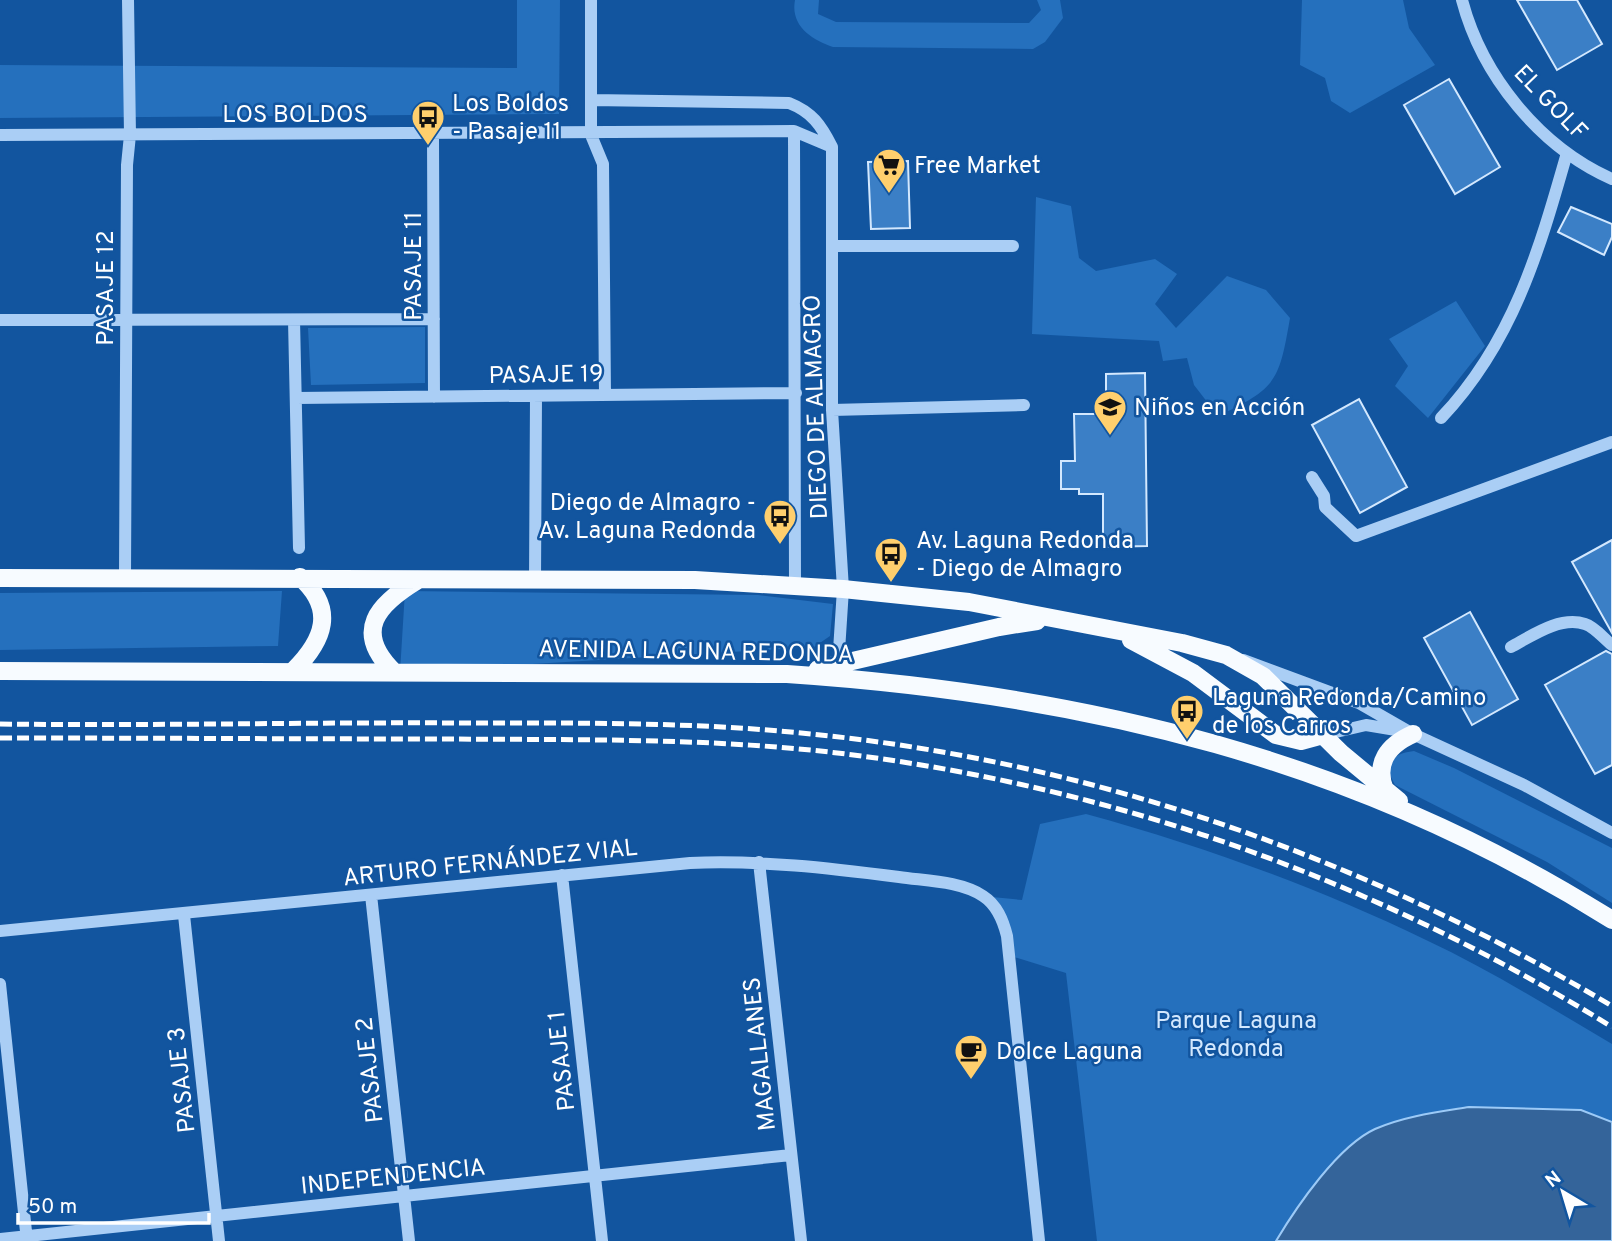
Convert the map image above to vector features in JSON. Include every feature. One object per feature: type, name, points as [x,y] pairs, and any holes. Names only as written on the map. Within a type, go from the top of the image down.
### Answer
[{"type":"main road","points":[[0,578],[695,580],[843,589],[969,602],[1113,632],[1182,643],[1226,655],[1263,676],[1323,735],[1417,815],[1528,871],[1612,920]]},
{"type":"main road","points":[[294,670],[318,640],[323,616],[314,592],[300,578]]},
{"type":"main road","points":[[394,672],[376,649],[373,624],[385,602],[418,580]]},
{"type":"main road","points":[[787,674],[838,666],[999,626],[1054,620]]},
{"type":"main road","points":[[1113,632],[1175,662],[1276,735],[1301,741],[1323,735]]},
{"type":"main road","name":"AVENIDA LAGUNA REDONDA","points":[[0,671],[294,670],[787,674],[900,684],[1123,719],[1201,738],[1289,765],[1417,815]]},
{"type":"main road","points":[[1385,790],[1380,774],[1383,757],[1392,746],[1413,734]]},
{"type":"street","name":"PASAJE 12","points":[[125,577],[125,320],[130,135],[128,0]]},
{"type":"street","points":[[590,0],[591,135],[603,164],[605,395]]},
{"type":"street","name":"EL GOLF","points":[[1462,0],[1476,41],[1496,78],[1513,100],[1567,153],[1612,179]]},
{"type":"street","points":[[591,100],[789,103],[807,110],[821,124],[832,147]]},
{"type":"street","points":[[591,135],[794,131],[832,147]]},
{"type":"street","name":"DIEGO DE ALMAGRO","points":[[794,131],[795,586]]},
{"type":"street","name":"LOS BOLDOS","points":[[0,135],[591,135]]},
{"type":"street","name":"PASAJE 11","points":[[433,135],[434,397]]},
{"type":"street","name":"DIEGO DE ALMAGRO","points":[[832,147],[832,410],[843,589],[838,666]]},
{"type":"street","points":[[1441,418],[1461,396],[1498,344],[1521,294],[1567,153]]},
{"type":"street","points":[[832,246],[1013,246]]},
{"type":"street","points":[[0,320],[434,319]]},
{"type":"street","points":[[294,320],[299,548]]},
{"type":"street","name":"PASAJE 19","points":[[296,398],[796,393]]},
{"type":"street","points":[[535,580],[536,396]]},
{"type":"street","points":[[832,410],[1024,405]]},
{"type":"street","points":[[1312,477],[1324,496],[1325,507],[1356,536],[1612,442]]},
{"type":"street","points":[[1511,647],[1543,630],[1568,622],[1588,624],[1612,645]]},
{"type":"street","points":[[1226,655],[1261,664],[1360,703],[1413,734],[1524,785],[1612,833]]},
{"type":"street","points":[[1323,735],[1366,725],[1413,734]]},
{"type":"street","name":"ARTURO FERNÁNDEZ VIAL","points":[[0,932],[690,863],[759,862],[804,865],[942,883],[982,895],[998,911],[1007,936],[1040,1241]]},
{"type":"street","name":"MAGALLANES","points":[[759,862],[801,1241]]},
{"type":"street","name":"PASAJE 1","points":[[562,876],[602,1241]]},
{"type":"street","name":"PASAJE 2","points":[[371,895],[409,1241]]},
{"type":"street","name":"PASAJE 3","points":[[184,915],[219,1241]]},
{"type":"street","points":[[0,984],[27,1239]]},
{"type":"street","name":"INDEPENDENCIA","points":[[0,1239],[27,1239],[216,1216],[791,1155]]},
{"type":"green space","points":[[517,0],[560,0],[559,114],[0,118],[0,65],[517,68]]},
{"type":"green space","points":[[795,0],[819,0],[818,14],[836,22],[1029,23],[1041,10],[1037,0],[1060,0],[1063,18],[1045,42],[1033,49],[833,47],[804,31],[796,17]]},
{"type":"green space","points":[[1302,0],[1403,0],[1409,28],[1435,65],[1350,113],[1331,101],[1325,78],[1300,65]]},
{"type":"green space","points":[[1036,197],[1071,206],[1079,258],[1096,271],[1155,259],[1177,274],[1155,304],[1176,328],[1227,276],[1266,290],[1290,318],[1282,356],[1272,380],[1253,398],[1218,416],[1194,385],[1187,358],[1163,361],[1159,341],[1032,334]]},
{"type":"green space","points":[[1456,301],[1485,346],[1428,418],[1395,386],[1408,366],[1389,339]]},
{"type":"green space","points":[[425,327],[425,383],[311,385],[308,328]]},
{"type":"green space","points":[[282,591],[278,646],[0,650],[0,593]]},
{"type":"green space","points":[[405,591],[758,595],[833,604],[830,636],[814,647],[400,672]]},
{"type":"green space","points":[[1414,751],[1454,768],[1612,848],[1612,903],[1547,862],[1395,785],[1388,771],[1392,762],[1400,754]]},
{"type":"green space","name":"Parque Laguna Redonda","points":[[1086,814],[1216,854],[1343,902],[1450,952],[1543,1003],[1612,1044],[1612,1122],[1581,1110],[1469,1107],[1292,1215],[1276,1241],[1097,1241],[1066,973],[1014,957],[992,897],[1022,900],[1040,824]]},
{"type":"shaded area","points":[[1469,1107],[1581,1110],[1612,1122],[1612,1241],[1276,1241],[1319,1178],[1361,1137],[1398,1121]]},
{"type":"building","points":[[1517,0],[1577,0],[1602,44],[1557,70]]},
{"type":"building","points":[[1449,79],[1500,167],[1455,194],[1404,105]]},
{"type":"building","name":"Free Market","points":[[908,161],[910,228],[871,229],[868,162]]},
{"type":"building","points":[[1571,207],[1612,224],[1612,237],[1604,255],[1558,232]]},
{"type":"building","name":"Niños en Acción","points":[[1145,373],[1147,546],[1103,547],[1103,494],[1079,494],[1079,489],[1061,489],[1061,461],[1075,461],[1074,414],[1106,414],[1106,374]]},
{"type":"building","points":[[1359,399],[1407,487],[1360,513],[1312,425]]},
{"type":"building","points":[[1612,540],[1612,633],[1572,562]]},
{"type":"building","points":[[1470,612],[1518,699],[1472,725],[1424,638]]},
{"type":"building","points":[[1606,651],[1612,654],[1612,765],[1595,774],[1545,685]]},
{"type":"railway","points":[[0,724],[640,724],[768,730],[917,748],[1022,768],[1125,794],[1226,826],[1326,863],[1424,906],[1519,954],[1612,1006]]},
{"type":"railway","points":[[0,738],[546,739],[688,742],[782,747],[933,767],[1035,788],[1136,814],[1236,846],[1333,883],[1428,926],[1521,974],[1612,1027]]},
{"type":"place","name":"Los Boldos - Pasaje 11","points":[[428,147]]},
{"type":"place","name":"Free Market","points":[[889,195]]},
{"type":"place","name":"Niños en Acción","points":[[1110,437]]},
{"type":"place","name":"Diego de Almagro - Av. Laguna Redonda","points":[[780,546]]},
{"type":"place","name":"Av. Laguna Redonda - Diego de Almagro","points":[[891,584]]},
{"type":"place","name":"Laguna Redonda/Camino de los Carros","points":[[1187,741]]},
{"type":"place","name":"Dolce Laguna","points":[[971,1081]]}]
